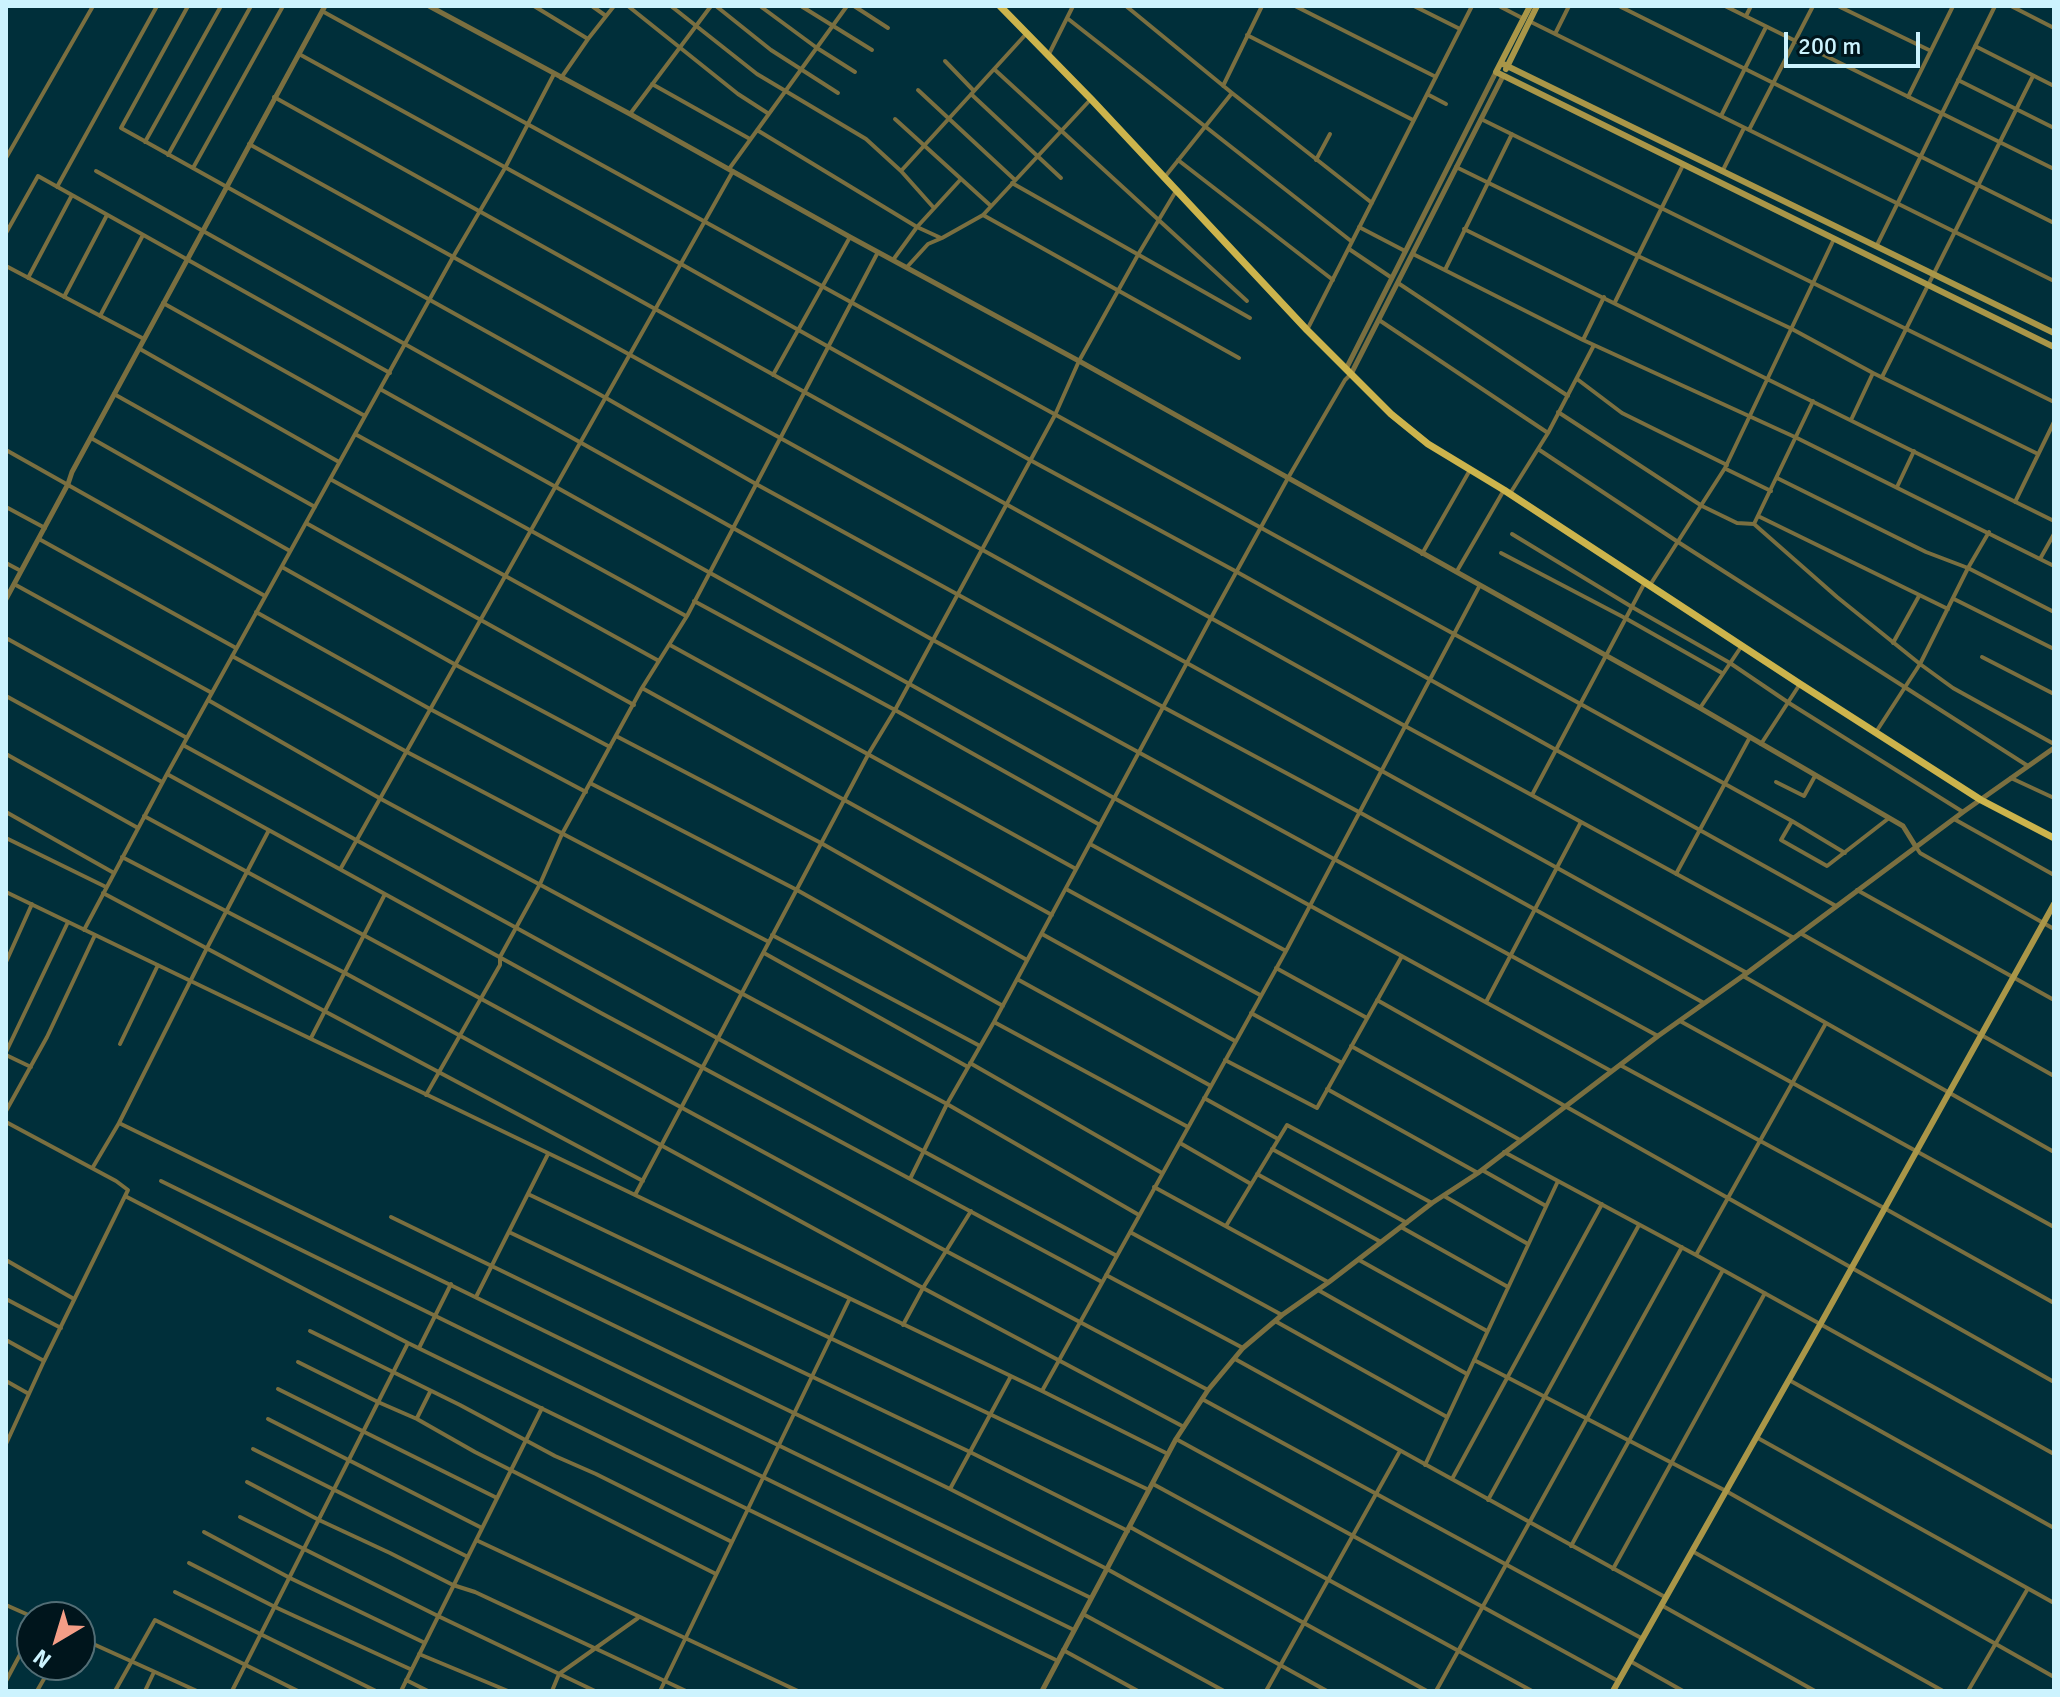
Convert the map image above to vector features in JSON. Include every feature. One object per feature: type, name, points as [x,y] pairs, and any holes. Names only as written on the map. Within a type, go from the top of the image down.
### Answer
[{"type":"main road","points":[[1000,6],[1348,375],[1428,444],[1507,492],[1981,800],[2054,838]]},
{"type":"main road","points":[[1530,6],[1499,74],[2054,347]]},
{"type":"main road","points":[[1526,20],[1537,6]]},
{"type":"main road","points":[[1504,64],[2054,333]]},
{"type":"main road","points":[[1613,1691],[2054,904]]},
{"type":"street","points":[[6,158],[93,6]]},
{"type":"street","points":[[57,187],[157,6]]},
{"type":"street","points":[[188,6],[121,128],[756,484],[1704,1003]]},
{"type":"street","points":[[145,142],[221,6]]},
{"type":"street","points":[[168,155],[251,6]]},
{"type":"street","points":[[193,168],[283,6]]},
{"type":"street","points":[[429,6],[1079,361],[1700,708],[1903,826],[1920,853],[2054,929]]},
{"type":"street","points":[[534,6],[588,39]]},
{"type":"street","points":[[592,6],[606,16]]},
{"type":"street","points":[[561,78],[614,6]]},
{"type":"street","points":[[628,6],[738,94],[769,114]]},
{"type":"street","points":[[671,6],[757,74],[866,139],[901,171],[934,208]]},
{"type":"street","points":[[630,114],[713,6],[771,50],[838,93]]},
{"type":"street","points":[[760,6],[855,72]]},
{"type":"street","points":[[801,6],[872,50]]},
{"type":"street","points":[[341,868],[631,354],[731,170],[847,6]]},
{"type":"street","points":[[854,6],[888,28]]},
{"type":"street","points":[[1064,6],[1070,12]]},
{"type":"street","points":[[1048,55],[1073,6]]},
{"type":"street","points":[[1126,6],[1372,203]]},
{"type":"street","points":[[1295,6],[1436,77]]},
{"type":"street","points":[[1414,6],[1460,29]]},
{"type":"street","points":[[1307,330],[1472,6]]},
{"type":"street","points":[[1499,6],[2054,281]]},
{"type":"street","points":[[1555,34],[1569,6]]},
{"type":"street","points":[[1619,6],[2054,223]]},
{"type":"street","points":[[1725,6],[2054,169]]},
{"type":"street","points":[[1746,16],[1751,6]]},
{"type":"street","points":[[1722,172],[1813,6]]},
{"type":"street","points":[[1838,6],[1931,51]]},
{"type":"street","points":[[1908,97],[1952,6]]},
{"type":"street","points":[[1876,247],[1995,6]]},
{"type":"street","points":[[2011,6],[2054,28]]},
{"type":"street","points":[[1223,86],[1259,7]]},
{"type":"street","points":[[6,599],[324,8],[1845,853]]},
{"type":"street","points":[[1067,18],[1352,242]]},
{"type":"street","points":[[1721,116],[1766,27]]},
{"type":"street","points":[[901,171],[1027,33]]},
{"type":"street","points":[[1247,35],[1414,121]]},
{"type":"street","points":[[1975,46],[2054,86]]},
{"type":"street","points":[[298,54],[1836,906]]},
{"type":"street","points":[[945,61],[1061,178]]},
{"type":"street","points":[[994,69],[1247,301]]},
{"type":"street","points":[[84,930],[162,782],[505,168],[554,74]]},
{"type":"street","points":[[910,1179],[947,1104],[1003,1006],[1260,528],[1379,320],[1481,119],[1499,74]]},
{"type":"street","points":[[1348,375],[1405,251],[1499,74]]},
{"type":"street","points":[[1882,377],[2033,76]]},
{"type":"street","points":[[1958,80],[2054,128]]},
{"type":"street","points":[[652,84],[750,139]]},
{"type":"street","points":[[918,90],[1014,182],[1250,318]]},
{"type":"street","points":[[1164,178],[1232,93]]},
{"type":"street","points":[[1427,94],[1446,104]]},
{"type":"street","points":[[274,97],[1405,726],[1794,938]]},
{"type":"street","points":[[907,267],[928,244],[983,215],[1091,99]]},
{"type":"street","points":[[895,119],[991,206]]},
{"type":"street","points":[[1481,119],[2054,402]]},
{"type":"street","points":[[757,130],[917,227],[942,238]]},
{"type":"street","points":[[1316,160],[1330,134]]},
{"type":"street","points":[[1445,270],[1512,134]]},
{"type":"street","points":[[249,144],[1557,867],[2054,1152]]},
{"type":"street","points":[[1178,160],[1333,280]]},
{"type":"street","points":[[1615,302],[1683,165]]},
{"type":"street","points":[[1456,167],[1792,329],[1873,373],[2038,454]]},
{"type":"street","points":[[96,171],[933,640],[1658,1036]]},
{"type":"street","points":[[6,233],[38,176],[390,373]]},
{"type":"street","points":[[893,261],[917,227],[961,179]]},
{"type":"street","points":[[635,1196],[869,753],[1055,415],[1079,361],[1176,191]]},
{"type":"street","points":[[28,278],[72,195]]},
{"type":"street","points":[[64,297],[107,215]]},
{"type":"street","points":[[983,215],[1239,358]]},
{"type":"street","points":[[1359,227],[1405,251]]},
{"type":"street","points":[[1464,229],[2054,521]]},
{"type":"street","points":[[100,316],[143,235]]},
{"type":"street","points":[[773,375],[850,237]]},
{"type":"street","points":[[1531,795],[1625,618],[1726,467],[1834,239]]},
{"type":"street","points":[[1349,249],[1392,278]]},
{"type":"street","points":[[426,1095],[500,965],[500,957],[540,884],[562,834],[642,688],[687,616],[878,252]]},
{"type":"street","points":[[1413,254],[1583,340],[1797,438],[2054,566]]},
{"type":"street","points":[[6,266],[144,339]]},
{"type":"street","points":[[1398,283],[1568,396]]},
{"type":"street","points":[[1583,340],[1604,297]]},
{"type":"street","points":[[163,303],[365,416]]},
{"type":"street","points":[[1379,320],[1548,433]]},
{"type":"street","points":[[1457,572],[1548,433],[1594,345]]},
{"type":"street","points":[[139,349],[339,462]]},
{"type":"street","points":[[1851,420],[1873,373]]},
{"type":"street","points":[[1577,379],[1622,413],[1771,491]]},
{"type":"street","points":[[380,389],[1611,1071]]},
{"type":"street","points":[[114,394],[315,507]]},
{"type":"street","points":[[1754,524],[1813,401]]},
{"type":"street","points":[[1042,1691],[1176,1439],[1208,1390],[1243,1348],[1282,1315],[1432,1203],[1480,1171],[1658,1036],[2054,746],[1953,688],[1920,664],[1754,524],[1737,523],[1702,506],[1558,412]]},
{"type":"street","points":[[2015,502],[2054,422]]},
{"type":"street","points":[[355,434],[687,616]]},
{"type":"street","points":[[91,438],[290,551]]},
{"type":"street","points":[[1538,449],[2028,766]]},
{"type":"street","points":[[6,450],[265,596]]},
{"type":"street","points":[[1897,487],[1914,451]]},
{"type":"street","points":[[1422,554],[1470,470]]},
{"type":"street","points":[[1777,478],[2054,612]]},
{"type":"street","points":[[330,479],[659,661]]},
{"type":"street","points":[[6,507],[45,528]]},
{"type":"street","points":[[1758,516],[1948,609]]},
{"type":"street","points":[[306,523],[634,705]]},
{"type":"street","points":[[1876,732],[1920,664],[1989,532]]},
{"type":"street","points":[[1512,534],[1730,663],[1963,812]]},
{"type":"street","points":[[2040,559],[2054,534]]},
{"type":"street","points":[[39,539],[236,648]]},
{"type":"street","points":[[1501,553],[1722,673]]},
{"type":"street","points":[[6,563],[21,571]]},
{"type":"street","points":[[281,567],[610,747]]},
{"type":"street","points":[[14,584],[212,693]]},
{"type":"street","points":[[1042,1391],[1286,951],[1480,585]]},
{"type":"street","points":[[1893,643],[1919,596]]},
{"type":"street","points":[[1954,599],[2054,649]]},
{"type":"street","points":[[694,601],[1100,825]]},
{"type":"street","points":[[256,612],[586,792]]},
{"type":"street","points":[[6,638],[187,738]]},
{"type":"street","points":[[670,645],[1076,869]]},
{"type":"street","points":[[1700,708],[1742,645]]},
{"type":"street","points":[[232,656],[407,752],[769,942]]},
{"type":"street","points":[[1982,657],[2054,694]]},
{"type":"street","points":[[1761,744],[1800,684]]},
{"type":"street","points":[[642,688],[1052,915]]},
{"type":"street","points":[[6,696],[162,782]]},
{"type":"street","points":[[208,700],[381,799],[947,1104],[1139,1215]]},
{"type":"street","points":[[616,736],[821,843],[1027,960]]},
{"type":"street","points":[[1676,874],[1750,737]]},
{"type":"street","points":[[183,745],[1117,1256]]},
{"type":"street","points":[[6,754],[138,828]]},
{"type":"street","points":[[167,774],[1102,1282]]},
{"type":"street","points":[[1776,782],[1804,796],[1815,776]]},
{"type":"street","points":[[2011,778],[2054,798]]},
{"type":"street","points":[[590,783],[797,890],[1003,1006]]},
{"type":"street","points":[[6,812],[114,873]]},
{"type":"street","points":[[144,816],[1208,1390]]},
{"type":"street","points":[[1792,821],[1781,840],[1827,866],[1889,818]]},
{"type":"street","points":[[1954,819],[2054,875]]},
{"type":"street","points":[[1486,1002],[1581,822]]},
{"type":"street","points":[[93,1167],[119,1123],[269,830]]},
{"type":"street","points":[[6,838],[106,887]]},
{"type":"street","points":[[1090,844],[1286,951]]},
{"type":"street","points":[[122,857],[345,973],[1184,1427]]},
{"type":"street","points":[[1066,889],[1261,995]]},
{"type":"street","points":[[1857,890],[2054,1000]]},
{"type":"street","points":[[6,892],[1168,1454]]},
{"type":"street","points":[[103,893],[643,1181]]},
{"type":"street","points":[[311,1038],[385,894]]},
{"type":"street","points":[[6,962],[32,904]]},
{"type":"street","points":[[31,1067],[6,1054],[68,922]]},
{"type":"street","points":[[1042,933],[1235,1041]]},
{"type":"street","points":[[1800,933],[2054,1076]]},
{"type":"street","points":[[6,1111],[64,1002],[95,935]]},
{"type":"street","points":[[772,935],[980,1046]]},
{"type":"street","points":[[763,953],[1162,1173]]},
{"type":"street","points":[[1225,1060],[1317,1108],[1402,956]]},
{"type":"street","points":[[120,1044],[158,965]]},
{"type":"street","points":[[1276,968],[1367,1018]]},
{"type":"street","points":[[1017,979],[1211,1086]]},
{"type":"street","points":[[1377,1000],[2054,1382]]},
{"type":"street","points":[[1251,1013],[1342,1063]]},
{"type":"street","points":[[1680,1021],[2054,1227]]},
{"type":"street","points":[[994,1022],[1188,1127]]},
{"type":"street","points":[[1696,1255],[1826,1023]]},
{"type":"street","points":[[1351,1046],[1520,1140]]},
{"type":"street","points":[[1620,1065],[2054,1303]]},
{"type":"street","points":[[1327,1089],[1546,1206]]},
{"type":"street","points":[[1204,1098],[1278,1139]]},
{"type":"street","points":[[6,1122],[93,1167],[128,1190],[6,1444]]},
{"type":"street","points":[[119,1123],[1091,1598]]},
{"type":"street","points":[[1226,1226],[1287,1125],[1432,1203]]},
{"type":"street","points":[[1180,1142],[1251,1184]]},
{"type":"street","points":[[1272,1149],[1407,1223]]},
{"type":"street","points":[[1504,1152],[1821,1323],[2054,1454]]},
{"type":"street","points":[[476,1297],[548,1154]]},
{"type":"street","points":[[1257,1174],[1381,1243]]},
{"type":"street","points":[[161,1181],[1074,1630]]},
{"type":"street","points":[[1425,1465],[1558,1181]]},
{"type":"street","points":[[1154,1187],[1329,1282]]},
{"type":"street","points":[[528,1194],[1149,1490]]},
{"type":"street","points":[[125,1196],[408,1343],[1058,1661]]},
{"type":"street","points":[[1444,1196],[1528,1244]]},
{"type":"street","points":[[1452,1479],[1602,1204]]},
{"type":"street","points":[[903,1325],[971,1211]]},
{"type":"street","points":[[391,1217],[950,1489],[1107,1569],[1327,1691]]},
{"type":"street","points":[[1488,1500],[1639,1224]]},
{"type":"street","points":[[1401,1227],[1508,1287]]},
{"type":"street","points":[[509,1232],[1129,1529],[1427,1691]]},
{"type":"street","points":[[1130,1232],[1282,1315]]},
{"type":"street","points":[[1436,1691],[1682,1247]]},
{"type":"street","points":[[6,1260],[74,1299]]},
{"type":"street","points":[[1359,1260],[1487,1331]]},
{"type":"street","points":[[1571,1546],[1723,1270]]},
{"type":"street","points":[[1106,1275],[1243,1348]]},
{"type":"street","points":[[419,1348],[451,1284]]},
{"type":"street","points":[[1318,1290],[1467,1374]]},
{"type":"street","points":[[1613,1569],[1765,1293]]},
{"type":"street","points":[[6,1299],[61,1328]]},
{"type":"street","points":[[660,1691],[849,1300]]},
{"type":"street","points":[[1275,1321],[1447,1417]]},
{"type":"street","points":[[310,1331],[732,1542]]},
{"type":"street","points":[[6,1340],[44,1361]]},
{"type":"street","points":[[232,1691],[408,1343]]},
{"type":"street","points":[[1235,1359],[1665,1597]]},
{"type":"street","points":[[1474,1360],[1726,1491],[2054,1677]]},
{"type":"street","points":[[298,1362],[417,1419],[716,1574]]},
{"type":"street","points":[[950,1489],[1011,1376]]},
{"type":"street","points":[[1789,1380],[2054,1528]]},
{"type":"street","points":[[6,1381],[29,1394]]},
{"type":"street","points":[[278,1389],[497,1498]]},
{"type":"street","points":[[417,1419],[430,1392]]},
{"type":"street","points":[[1202,1399],[1643,1639]]},
{"type":"street","points":[[401,1691],[542,1408]]},
{"type":"street","points":[[268,1419],[482,1528]]},
{"type":"street","points":[[1756,1437],[2054,1603]]},
{"type":"street","points":[[1176,1439],[1618,1681]]},
{"type":"street","points":[[253,1449],[468,1557]]},
{"type":"street","points":[[1266,1691],[1400,1451]]},
{"type":"street","points":[[247,1482],[453,1585],[475,1592],[686,1691]]},
{"type":"street","points":[[1153,1484],[1532,1691]]},
{"type":"street","points":[[240,1517],[595,1691]]},
{"type":"street","points":[[204,1532],[290,1578],[425,1643]]},
{"type":"street","points":[[476,1540],[798,1691]]},
{"type":"street","points":[[1692,1551],[1943,1691]]},
{"type":"street","points":[[189,1563],[411,1670]]},
{"type":"street","points":[[1968,1691],[2028,1589]]},
{"type":"street","points":[[175,1592],[376,1691]]},
{"type":"street","points":[[1661,1605],[1815,1691]]},
{"type":"street","points":[[1083,1614],[1224,1691]]},
{"type":"street","points":[[552,1691],[559,1674],[638,1618]]},
{"type":"street","points":[[115,1691],[155,1620],[298,1691]]},
{"type":"street","points":[[96,1645],[197,1691]]},
{"type":"street","points":[[1063,1650],[1138,1691]]},
{"type":"street","points":[[419,1654],[508,1691]]},
{"type":"street","points":[[1630,1661],[1683,1691]]},
{"type":"street","points":[[6,1681],[16,1662]]},
{"type":"street","points":[[145,1691],[154,1672]]},
{"type":"street","points":[[406,1680],[428,1691]]}]
